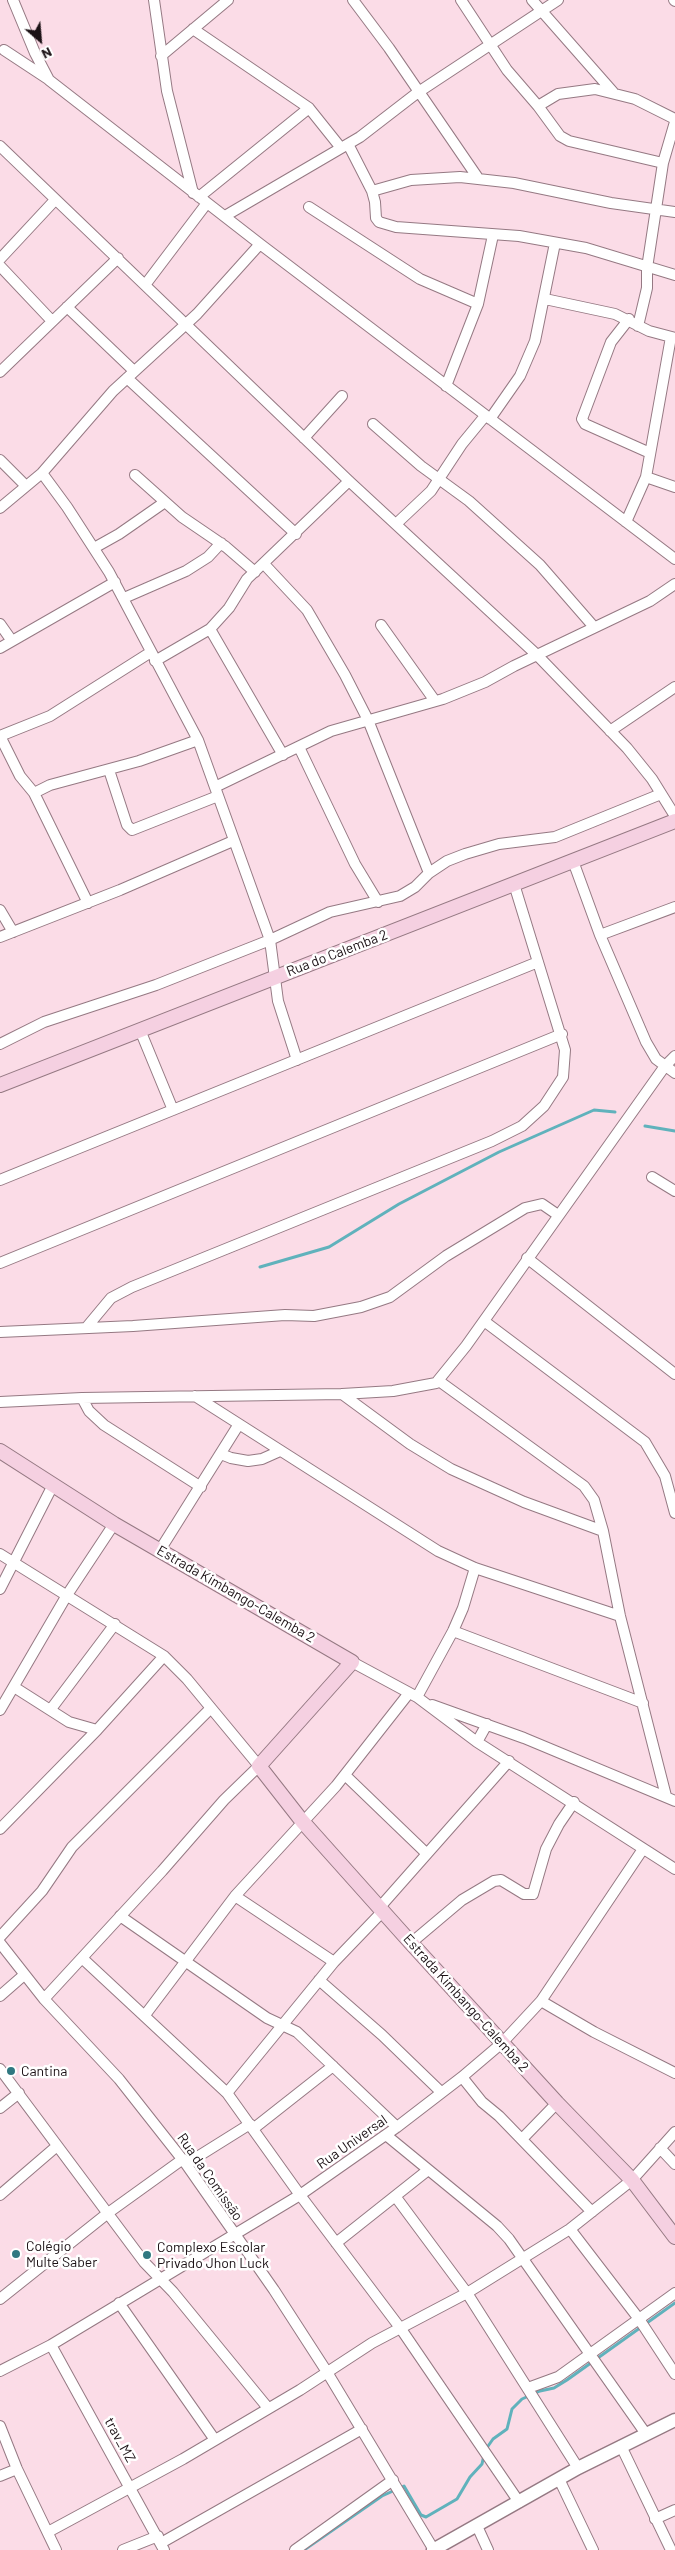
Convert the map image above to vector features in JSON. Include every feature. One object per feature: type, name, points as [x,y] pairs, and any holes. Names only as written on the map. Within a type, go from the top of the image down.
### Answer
[{"type":"main road","name":"Rua do Calemba 2","points":[[0,1085],[675,821]]},
{"type":"main road","name":"Estrada Kimbango-Calemba 2","points":[[0,1451],[114,1524],[352,1662]]},
{"type":"main road","points":[[259,1766],[352,1662]]},
{"type":"main road","name":"Estrada Kimbango-Calemba 2","points":[[259,1766],[302,1821],[411,1943],[502,2043],[632,2180],[675,2237]]},
{"type":"street","points":[[13,0],[35,53],[49,80]]},
{"type":"street","points":[[154,0],[167,91],[200,197]]},
{"type":"street","points":[[161,56],[228,0]]},
{"type":"street","points":[[353,0],[389,48],[478,178]]},
{"type":"street","points":[[462,0],[490,46],[516,82],[564,139],[663,163]]},
{"type":"street","points":[[532,0],[613,92]]},
{"type":"street","points":[[225,216],[345,146],[418,93],[558,0]]},
{"type":"street","points":[[193,29],[309,108],[345,146],[372,191],[376,218],[385,224],[519,236],[586,248],[675,275]]},
{"type":"street","points":[[4,50],[49,80],[487,418],[675,559]]},
{"type":"street","points":[[538,106],[558,94],[572,90],[595,89],[613,92],[649,104],[675,120],[663,163],[648,268],[647,288],[638,326]]},
{"type":"street","points":[[145,285],[200,197],[309,108]]},
{"type":"street","points":[[0,146],[54,200],[118,258],[185,325],[349,481],[537,655],[610,731],[652,779],[675,816]]},
{"type":"street","points":[[372,191],[411,180],[443,177],[478,178],[612,203],[675,212]]},
{"type":"street","points":[[0,259],[54,200]]},
{"type":"street","points":[[309,207],[420,279],[478,304]]},
{"type":"street","points":[[446,386],[478,304],[494,235]]},
{"type":"street","points":[[396,524],[441,479],[462,444],[487,418],[520,376],[529,358],[545,299],[555,243]]},
{"type":"street","points":[[0,508],[42,473],[130,375],[209,302],[260,244]]},
{"type":"street","points":[[0,372],[118,258]]},
{"type":"street","points":[[0,266],[52,321]]},
{"type":"street","points":[[545,299],[614,314],[638,326],[673,337],[646,477],[626,522]]},
{"type":"street","points":[[66,307],[130,375],[296,534]]},
{"type":"street","points":[[629,320],[611,342],[582,420],[585,424],[650,453]]},
{"type":"street","points":[[304,438],[342,396]]},
{"type":"street","points":[[373,424],[421,466],[441,479],[540,565],[594,627]]},
{"type":"street","points":[[0,460],[26,486]]},
{"type":"street","points":[[42,473],[115,582],[198,740],[270,940],[278,1001],[297,1060]]},
{"type":"street","points":[[135,474],[190,524],[221,543],[255,572]]},
{"type":"street","points":[[646,477],[675,487]]},
{"type":"street","points":[[88,902],[34,793],[20,776],[0,736],[30,726],[153,656],[199,638],[229,608],[237,592],[255,572],[349,481]]},
{"type":"street","points":[[94,548],[135,524],[164,502]]},
{"type":"street","points":[[124,598],[186,571],[208,556],[221,543]]},
{"type":"street","points":[[264,564],[307,610],[321,632],[368,720],[429,873]]},
{"type":"street","points":[[0,648],[115,582]]},
{"type":"street","points":[[109,770],[127,824],[132,830],[217,792],[331,731],[435,701],[486,682],[537,655],[650,601],[675,584]]},
{"type":"street","points":[[0,624],[12,641]]},
{"type":"street","points":[[382,624],[435,701]]},
{"type":"street","points":[[210,629],[283,755]]},
{"type":"street","points":[[610,731],[675,687]]},
{"type":"street","points":[[34,793],[50,785],[109,770],[198,740]]},
{"type":"street","points":[[299,747],[355,864],[378,902]]},
{"type":"street","points":[[0,1044],[44,1022],[156,985],[270,940],[330,912],[353,905],[378,902],[400,896],[415,887],[429,873],[447,861],[481,848],[555,837],[661,794]]},
{"type":"street","points":[[0,937],[233,841]]},
{"type":"street","points":[[573,861],[600,935],[646,1042],[656,1059],[675,1073]]},
{"type":"street","points":[[86,1328],[102,1306],[111,1298],[132,1287],[425,1169],[522,1126],[544,1106],[563,1077],[565,1050],[562,1034],[514,884]]},
{"type":"street","points":[[600,935],[675,907]]},
{"type":"street","points":[[0,910],[13,932]]},
{"type":"street","points":[[0,1180],[538,962]]},
{"type":"street","points":[[140,1030],[173,1110]]},
{"type":"street","points":[[0,1263],[562,1034]]},
{"type":"street","points":[[0,1402],[82,1398],[342,1394],[424,1387],[439,1381],[665,1066],[675,1056]]},
{"type":"street","points":[[652,1177],[675,1191]]},
{"type":"street","points":[[0,1332],[285,1315],[314,1316],[362,1308],[390,1297],[446,1256],[525,1208],[542,1204],[558,1215]]},
{"type":"street","points":[[527,1258],[675,1374]]},
{"type":"street","points":[[484,1320],[645,1442],[666,1476],[675,1513]]},
{"type":"street","points":[[439,1381],[584,1486],[597,1508],[604,1531],[620,1616],[670,1799]]},
{"type":"street","points":[[342,1394],[410,1444],[451,1469],[524,1502],[604,1531]]},
{"type":"street","points":[[194,1396],[438,1551],[475,1568],[620,1616]]},
{"type":"street","points":[[82,1398],[89,1411],[104,1424],[201,1487]]},
{"type":"street","points":[[160,1550],[239,1424]]},
{"type":"street","points":[[221,1454],[248,1461],[262,1459],[280,1451]]},
{"type":"street","points":[[0,1589],[12,1562],[53,1486]]},
{"type":"street","points":[[0,1710],[67,1595],[114,1524]]},
{"type":"street","name":"Estrada Kimbango-Calemba 2","points":[[0,1554],[164,1656],[212,1708],[259,1766]]},
{"type":"street","points":[[145,2015],[235,1896],[345,1775],[413,1695],[453,1631],[463,1608],[475,1568]]},
{"type":"street","points":[[51,1709],[115,1624]]},
{"type":"street","points":[[453,1631],[643,1702]]},
{"type":"street","points":[[0,1829],[97,1730],[164,1656]]},
{"type":"street","points":[[352,1662],[413,1695],[477,1742],[574,1802],[675,1869]]},
{"type":"street","points":[[14,1687],[69,1722],[97,1730]]},
{"type":"street","points":[[426,1704],[441,1707],[596,1766],[670,1799]]},
{"type":"street","points":[[0,1937],[42,1891],[72,1847],[212,1708]]},
{"type":"street","points":[[477,1742],[487,1724]]},
{"type":"street","points":[[227,2093],[334,1962],[426,1854],[509,1761]]},
{"type":"street","points":[[44,1999],[224,1800],[259,1766]]},
{"type":"street","points":[[345,1775],[426,1854]]},
{"type":"street","points":[[411,1943],[462,1900],[494,1880],[501,1880],[524,1894],[533,1894],[546,1849],[559,1824],[574,1802]]},
{"type":"street","name":"Rua Universal","points":[[0,2371],[51,2345],[233,2233],[300,2195],[397,2127],[462,2077],[502,2043],[542,2001],[643,1849]]},
{"type":"street","points":[[235,1896],[334,1962]]},
{"type":"street","points":[[120,1916],[283,2026],[297,2032],[397,2127]]},
{"type":"street","name":"Rua da Comissão","points":[[0,1943],[44,1999],[119,2079],[184,2162],[274,2290],[327,2372],[434,2550]]},
{"type":"street","points":[[82,1958],[227,2093],[300,2195],[401,2329],[519,2502]]},
{"type":"street","points":[[0,1996],[24,1975]]},
{"type":"street","points":[[319,1980],[441,2092]]},
{"type":"street","points":[[542,2001],[594,2032],[675,2073]]},
{"type":"street","points":[[0,2299],[108,2213],[184,2162],[251,2127],[333,2066]]},
{"type":"street","points":[[0,2069],[159,2279],[173,2292],[268,2408]]},
{"type":"street","points":[[462,2077],[482,2102],[592,2212]]},
{"type":"street","points":[[0,2108],[19,2093]]},
{"type":"street","points":[[522,2140],[558,2103]]},
{"type":"street","points":[[48,2532],[131,2488],[215,2440],[372,2343],[467,2293],[523,2259],[570,2229],[632,2180],[675,2132]]},
{"type":"street","points":[[386,2135],[497,2226],[523,2259],[646,2434]]},
{"type":"street","points":[[0,2195],[57,2146]]},
{"type":"street","points":[[660,2148],[675,2164]]},
{"type":"street","points":[[336,2243],[428,2170]]},
{"type":"street","points":[[396,2196],[467,2293],[578,2468]]},
{"type":"street","points":[[570,2229],[639,2319],[675,2374]]},
{"type":"street","points":[[528,2388],[558,2376],[675,2293]]},
{"type":"street","points":[[119,2303],[215,2440]]},
{"type":"street","name":"trav_MZ","points":[[51,2345],[161,2543]]},
{"type":"street","points":[[434,2550],[578,2468],[675,2420]]},
{"type":"street","points":[[0,2426],[17,2469],[56,2550]]},
{"type":"street","points":[[123,2550],[161,2543],[362,2429]]},
{"type":"street","points":[[621,2446],[671,2550]]},
{"type":"street","points":[[0,2476],[17,2469]]},
{"type":"street","points":[[295,2550],[393,2480]]},
{"type":"street","points":[[559,2480],[593,2550]]},
{"type":"street","points":[[655,2519],[675,2510]]},
{"type":"street","points":[[477,2526],[488,2550]]},
{"type":"waterway","points":[[260,1267],[329,1247],[399,1204],[499,1152],[594,1110],[615,1112]]},
{"type":"waterway","points":[[645,1126],[675,1131]]},
{"type":"waterway","points":[[486,2449],[493,2439],[507,2429],[512,2409],[522,2399],[540,2391],[554,2388],[567,2380],[675,2303]]},
{"type":"waterway","points":[[304,2550],[382,2496],[404,2486],[421,2515],[426,2517],[457,2499],[470,2477],[482,2464],[484,2455]]},
{"type":"place","name":"Cantina","points":[[11,2071]]},
{"type":"place","name":"Colégio Multe Saber","points":[[16,2254]]},
{"type":"place","name":"Complexo Escolar Privado Jhon Luck","points":[[147,2255]]}]
